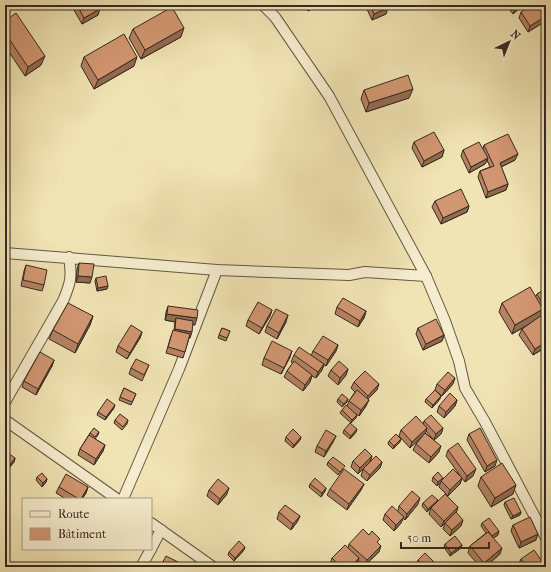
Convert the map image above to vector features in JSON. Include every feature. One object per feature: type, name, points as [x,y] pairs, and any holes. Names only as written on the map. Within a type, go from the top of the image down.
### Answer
[{"type":"street","points":[[263,5],[275,17],[329,96],[426,276],[445,321],[459,361],[465,388],[485,422],[546,538]]},
{"type":"street","points":[[5,253],[217,270],[349,275],[364,272],[426,276]]},
{"type":"street","points":[[5,402],[63,301],[71,275],[69,257]]},
{"type":"street","points":[[123,498],[180,369],[217,270]]},
{"type":"street","points":[[5,420],[116,498]]},
{"type":"street","points":[[152,524],[213,567]]},
{"type":"street","points":[[152,547],[161,530]]},
{"type":"street","points":[[141,567],[150,550]]},
{"type":"building","points":[[77,5],[98,5],[100,9],[84,18]]},
{"type":"building","points":[[370,5],[387,5],[388,8],[374,14]]},
{"type":"building","points":[[532,5],[540,5],[546,16],[530,26],[521,12]]},
{"type":"building","points":[[172,7],[184,28],[145,50],[133,29]]},
{"type":"building","points":[[16,13],[45,56],[28,67],[5,33],[5,21]]},
{"type":"building","points":[[124,34],[137,57],[98,80],[84,57]]},
{"type":"building","points":[[408,75],[413,89],[369,103],[364,90]]},
{"type":"building","points":[[434,132],[444,150],[424,161],[414,142]]},
{"type":"building","points":[[508,134],[518,154],[500,163],[508,184],[488,192],[480,171],[494,166],[484,145]]},
{"type":"building","points":[[479,142],[488,158],[471,167],[463,150]]},
{"type":"building","points":[[461,189],[469,206],[443,218],[435,201]]},
{"type":"building","points":[[79,263],[94,264],[92,277],[78,276]]},
{"type":"building","points":[[26,265],[47,270],[44,285],[23,280]]},
{"type":"building","points":[[106,276],[108,286],[98,288],[96,278]]},
{"type":"building","points":[[530,287],[543,309],[515,325],[502,303]]},
{"type":"building","points":[[546,289],[546,310],[537,294]]},
{"type":"building","points":[[343,298],[366,311],[360,321],[337,307]]},
{"type":"building","points":[[258,302],[272,310],[262,328],[248,320]]},
{"type":"building","points":[[68,303],[93,316],[78,344],[53,330]]},
{"type":"building","points":[[168,306],[198,310],[197,318],[167,314]]},
{"type":"building","points":[[276,309],[288,315],[279,333],[267,326]]},
{"type":"building","points":[[542,315],[546,322],[546,342],[535,349],[522,329]]},
{"type":"building","points":[[176,318],[193,321],[192,332],[175,329]]},
{"type":"building","points":[[436,319],[444,335],[426,344],[418,328]]},
{"type":"building","points":[[131,325],[142,332],[130,353],[118,346]]},
{"type":"building","points":[[222,328],[230,331],[227,338],[219,335]]},
{"type":"building","points":[[173,330],[190,334],[185,352],[168,347]]},
{"type":"building","points":[[323,336],[338,345],[328,360],[313,351]]},
{"type":"building","points":[[5,341],[9,344],[5,350]]},
{"type":"building","points":[[272,341],[292,351],[284,368],[264,358]]},
{"type":"building","points":[[299,347],[324,364],[318,372],[294,355]]},
{"type":"building","points":[[40,352],[54,360],[38,389],[24,381]]},
{"type":"building","points":[[136,359],[149,365],[144,375],[131,368]]},
{"type":"building","points":[[294,361],[312,375],[305,385],[287,371]]},
{"type":"building","points":[[339,361],[348,369],[340,378],[331,370]]},
{"type":"building","points":[[365,371],[379,384],[368,396],[354,382]]},
{"type":"building","points":[[448,372],[455,378],[445,390],[437,384]]},
{"type":"building","points":[[124,388],[136,394],[132,402],[120,397]]},
{"type":"building","points":[[357,390],[369,400],[361,410],[349,401]]},
{"type":"building","points":[[435,390],[441,396],[433,405],[426,399]]},
{"type":"building","points":[[450,393],[457,400],[446,412],[439,406]]},
{"type":"building","points":[[342,394],[348,399],[344,404],[338,399]]},
{"type":"building","points":[[107,399],[115,405],[106,417],[98,412]]},
{"type":"building","points":[[346,405],[357,415],[352,420],[342,410]]},
{"type":"building","points":[[120,414],[128,420],[123,427],[115,420]]},
{"type":"building","points":[[431,415],[443,428],[436,434],[424,421]]},
{"type":"building","points":[[416,416],[427,428],[412,442],[401,430]]},
{"type":"building","points":[[350,423],[357,429],[351,436],[344,430]]},
{"type":"building","points":[[94,428],[99,432],[95,437],[90,433]]},
{"type":"building","points":[[480,428],[497,460],[487,466],[469,434]]},
{"type":"building","points":[[293,429],[301,437],[294,445],[286,437]]},
{"type":"building","points":[[326,430],[336,436],[326,451],[317,446]]},
{"type":"building","points":[[425,433],[441,446],[431,457],[416,444]]},
{"type":"building","points":[[396,434],[401,439],[394,446],[389,441]]},
{"type":"building","points":[[89,435],[105,445],[96,459],[80,449]]},
{"type":"building","points":[[458,443],[476,469],[467,476],[448,450]]},
{"type":"building","points":[[365,449],[372,456],[360,468],[353,461]]},
{"type":"building","points":[[8,453],[15,458],[10,465],[5,461]]},
{"type":"building","points":[[376,456],[382,462],[370,475],[363,469]]},
{"type":"building","points":[[333,457],[345,466],[340,472],[328,462]]},
{"type":"building","points":[[502,463],[516,485],[495,498],[481,477]]},
{"type":"building","points":[[344,469],[364,484],[349,504],[330,489]]},
{"type":"building","points":[[453,469],[462,478],[450,490],[441,481]]},
{"type":"building","points":[[438,472],[443,478],[438,482],[433,477]]},
{"type":"building","points":[[42,473],[47,479],[43,483],[37,477]]},
{"type":"building","points":[[66,474],[88,487],[82,498],[77,498],[59,487]]},
{"type":"building","points":[[315,478],[326,488],[322,493],[310,484]]},
{"type":"building","points":[[218,479],[229,488],[220,499],[209,490]]},
{"type":"building","points":[[412,491],[420,498],[407,514],[399,506]]},
{"type":"building","points":[[445,494],[458,507],[444,521],[431,508]]},
{"type":"building","points":[[432,495],[438,500],[428,509],[423,503]]},
{"type":"building","points":[[514,498],[521,512],[513,516],[505,502]]},
{"type":"building","points":[[285,505],[300,516],[293,524],[279,512]]},
{"type":"building","points":[[392,506],[404,517],[396,525],[385,514]]},
{"type":"building","points":[[456,512],[463,520],[452,530],[445,523]]},
{"type":"building","points":[[530,517],[538,534],[521,542],[513,525]]},
{"type":"building","points":[[489,518],[499,531],[492,536],[482,523]]},
{"type":"building","points":[[363,529],[369,535],[372,531],[380,539],[377,542],[381,546],[367,560],[349,544]]},
{"type":"building","points":[[488,532],[502,548],[484,563],[470,546]]},
{"type":"building","points":[[455,536],[462,545],[451,553],[445,544]]},
{"type":"building","points":[[239,541],[245,547],[235,558],[229,552]]},
{"type":"building","points":[[345,545],[359,558],[351,567],[341,567],[332,558]]},
{"type":"building","points":[[534,550],[546,567],[526,567],[521,559]]},
{"type":"building","points":[[425,553],[436,564],[433,567],[425,567],[418,560]]},
{"type":"building","points":[[166,556],[182,564],[180,567],[160,567]]}]
